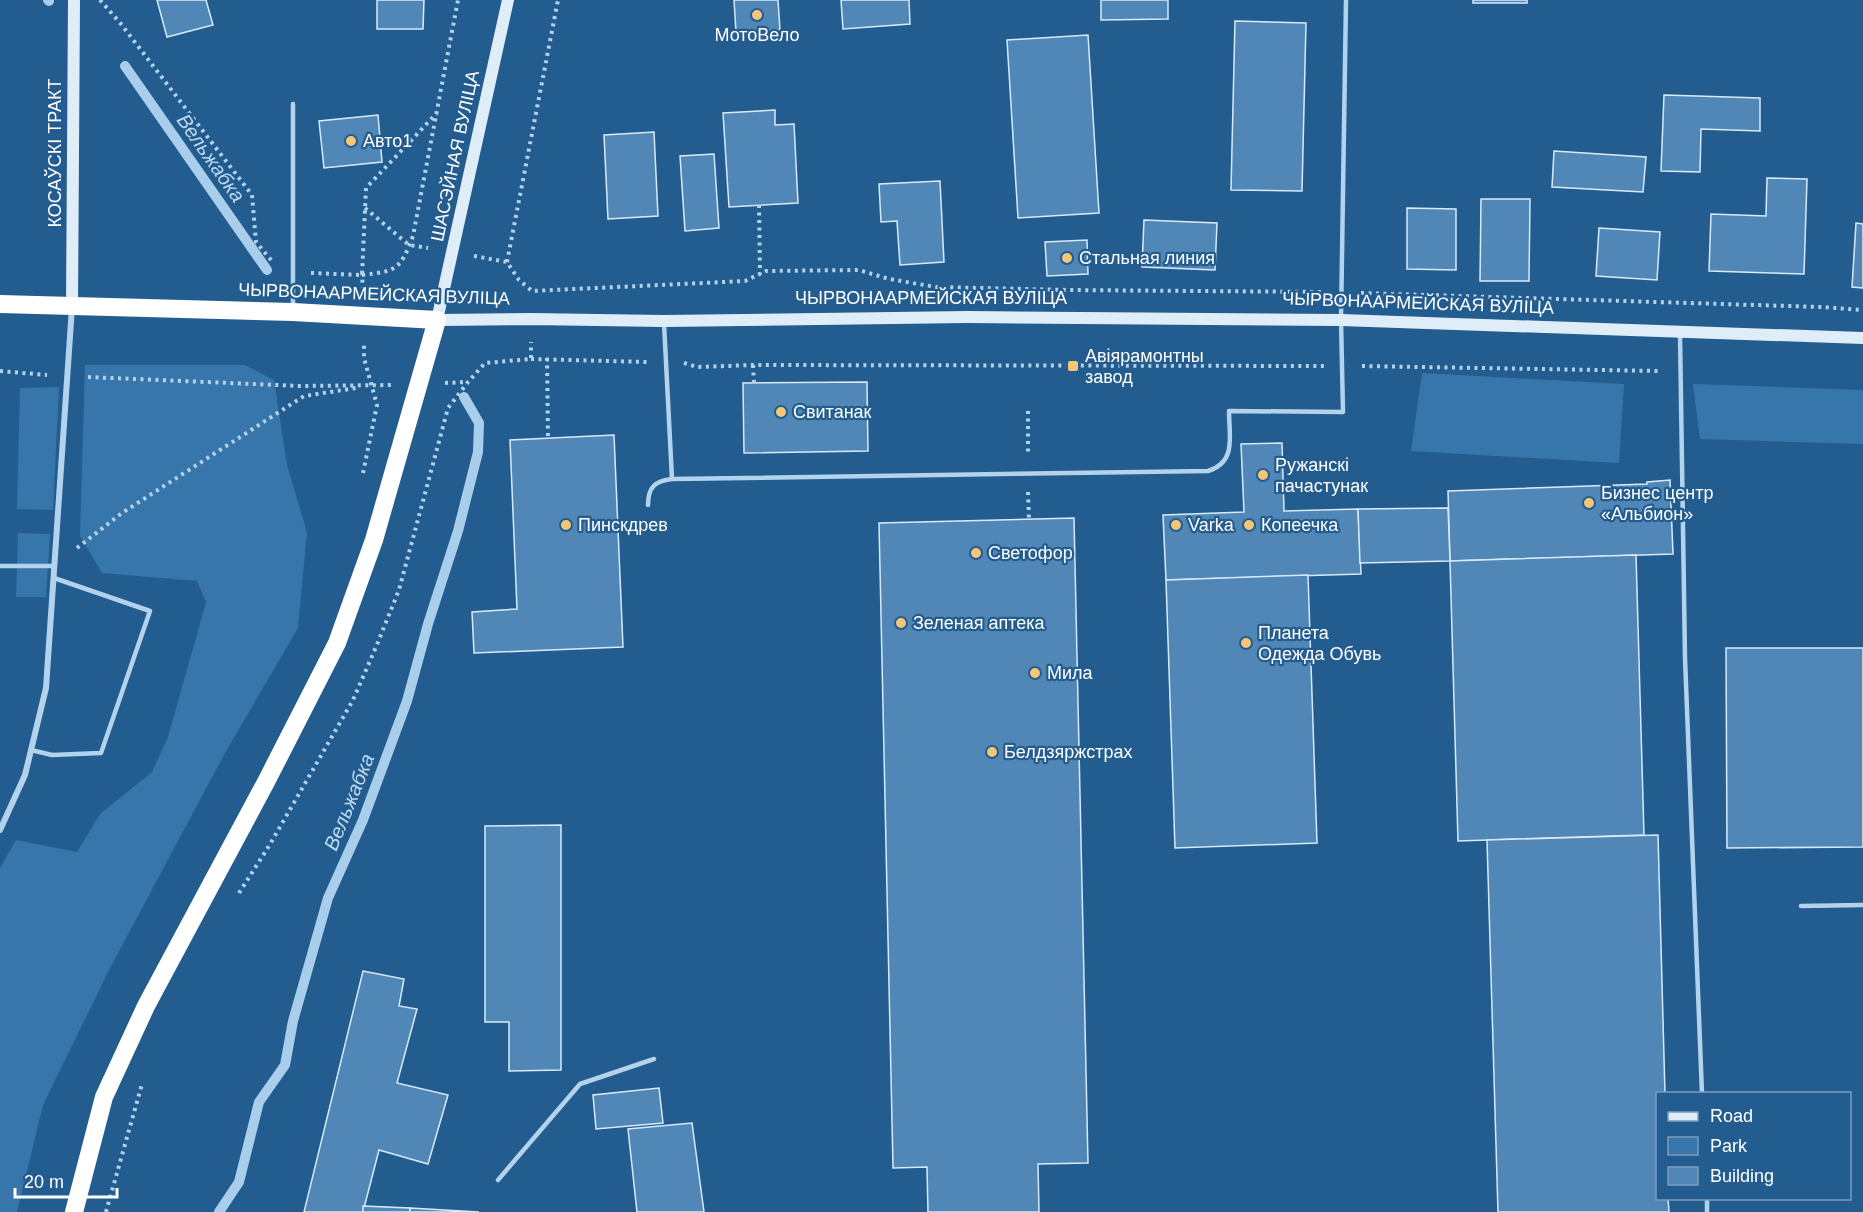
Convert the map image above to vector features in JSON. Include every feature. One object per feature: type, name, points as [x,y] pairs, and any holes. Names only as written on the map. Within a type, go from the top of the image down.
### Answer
[{"type":"highway","name":"ЧЫРВОНААРМЕЙСКАЯ ВУЛІЦА","points":[[0,304],[293,312],[437,321]]},
{"type":"highway","points":[[75,1212],[104,1097],[141,1016],[266,782],[337,643],[374,540],[437,321]]},
{"type":"main road","name":"КОСАЎСКІ ТРАКТ","points":[[72,306],[74,0]]},
{"type":"main road","name":"ШАСЭЙНАЯ ВУЛІЦА","points":[[437,321],[508,0]]},
{"type":"main road","name":"ЧЫРВОНААРМЕЙСКАЯ ВУЛІЦА","points":[[437,321],[957,317],[1341,320],[1863,338]]},
{"type":"street","points":[[0,830],[25,776],[46,688],[72,306]]},
{"type":"lane","points":[[648,505],[648,496],[655,484],[661,480],[672,479],[1208,471],[1220,467],[1226,460],[1230,449],[1229,411],[1343,412],[1341,320],[1346,0]]},
{"type":"lane","points":[[293,104],[293,312]]},
{"type":"lane","points":[[664,321],[672,479]]},
{"type":"lane","points":[[1680,331],[1685,658],[1702,1092]]},
{"type":"lane","points":[[0,566],[54,566]]},
{"type":"lane","points":[[31,750],[52,755],[101,753],[150,611],[54,578]]},
{"type":"lane","points":[[1801,906],[1863,905]]},
{"type":"lane","points":[[498,1180],[580,1084],[654,1059]]},
{"type":"path","points":[[361,482],[377,405],[364,358],[362,275],[390,272],[404,257],[413,236],[458,0]]},
{"type":"path","points":[[558,0],[507,262],[519,280],[532,291],[745,281],[766,270],[859,270],[889,279],[947,287],[1342,292],[1863,310]]},
{"type":"path","points":[[759,205],[760,274]]},
{"type":"path","points":[[365,208],[409,245],[507,262]]},
{"type":"path","points":[[547,358],[548,438]]},
{"type":"path","points":[[531,359],[685,363],[697,367],[753,365],[1343,366],[1680,372]]},
{"type":"path","points":[[753,365],[754,383]]},
{"type":"path","points":[[0,371],[300,386],[371,385]]},
{"type":"path","points":[[54,566],[122,513],[304,396],[371,385]]},
{"type":"path","points":[[1028,411],[1028,450]]},
{"type":"green space","points":[[85,365],[245,365],[274,380],[287,465],[307,532],[298,628],[225,753],[109,970],[43,1105],[17,1212],[0,1212],[0,868],[16,840],[77,852],[100,814],[152,772],[168,737],[206,602],[197,581],[102,573],[80,536]]},
{"type":"green space","points":[[1422,373],[1624,384],[1619,463],[1411,451]]},
{"type":"green space","points":[[1693,384],[1863,390],[1863,444],[1700,439]]},
{"type":"green space","points":[[59,387],[53,510],[17,509],[20,388]]},
{"type":"green space","points":[[18,533],[50,534],[46,597],[16,597]]},
{"type":"building","points":[[157,0],[206,0],[213,25],[167,37]]},
{"type":"building","points":[[377,0],[424,0],[423,29],[377,29]]},
{"type":"building","name":"МотоВело","points":[[734,0],[778,0],[780,30],[736,32]]},
{"type":"building","points":[[841,0],[909,0],[910,24],[843,29]]},
{"type":"building","points":[[1101,0],[1168,0],[1168,19],[1101,20]]},
{"type":"building","points":[[1473,0],[1527,0],[1527,3],[1473,3]]},
{"type":"building","points":[[1235,21],[1306,23],[1302,191],[1231,190]]},
{"type":"building","points":[[1088,35],[1099,213],[1018,218],[1007,40]]},
{"type":"building","points":[[1664,95],[1760,98],[1760,131],[1701,129],[1700,172],[1661,171]]},
{"type":"building","points":[[775,110],[775,125],[794,124],[798,203],[729,207],[723,113]]},
{"type":"building","name":"Авто1","points":[[378,115],[382,162],[324,168],[319,121]]},
{"type":"building","points":[[654,132],[658,216],[608,219],[604,135]]},
{"type":"building","points":[[1554,151],[1646,157],[1643,192],[1552,187]]},
{"type":"building","points":[[714,154],[719,228],[685,231],[680,156]]},
{"type":"building","points":[[1767,178],[1807,179],[1804,274],[1709,271],[1711,214],[1766,216]]},
{"type":"building","points":[[940,181],[944,262],[900,265],[897,221],[881,222],[879,184]]},
{"type":"building","points":[[1481,199],[1530,199],[1529,281],[1480,281]]},
{"type":"building","points":[[1407,208],[1456,209],[1456,270],[1407,269]]},
{"type":"building","points":[[1144,220],[1217,223],[1215,270],[1142,267]]},
{"type":"building","points":[[1856,223],[1863,224],[1863,288],[1852,287]]},
{"type":"building","points":[[1599,228],[1660,232],[1657,280],[1596,276]]},
{"type":"building","name":"Стальная линия","points":[[1087,240],[1088,274],[1047,276],[1045,242]]},
{"type":"building","points":[[867,382],[868,451],[744,453],[743,383]]},
{"type":"building","name":"Пинскдрев","points":[[614,435],[623,647],[474,653],[472,612],[517,609],[510,440]]},
{"type":"building","points":[[1282,443],[1284,511],[1358,509],[1361,574],[1166,580],[1163,515],[1244,512],[1241,444]]},
{"type":"building","points":[[1670,480],[1673,554],[1450,561],[1448,491],[1647,484],[1647,482]]},
{"type":"building","points":[[1448,508],[1450,561],[1360,563],[1358,509]]},
{"type":"building","points":[[1074,518],[1088,1163],[1038,1164],[1039,1212],[928,1212],[927,1167],[893,1168],[879,523]]},
{"type":"building","points":[[1636,555],[1644,835],[1458,841],[1450,561]]},
{"type":"building","points":[[1308,575],[1317,843],[1175,848],[1166,580]]},
{"type":"building","points":[[1726,648],[1863,648],[1863,847],[1727,848]]},
{"type":"building","points":[[561,825],[561,1070],[509,1071],[509,1022],[485,1022],[485,826]]},
{"type":"building","points":[[1658,835],[1665,1092],[1656,1092],[1656,1200],[1668,1200],[1669,1212],[1498,1212],[1487,840]]},
{"type":"building","points":[[363,971],[404,979],[399,1006],[417,1009],[397,1083],[448,1095],[428,1164],[379,1150],[363,1212],[304,1212]]},
{"type":"building","points":[[659,1088],[663,1123],[596,1129],[593,1095]]},
{"type":"building","points":[[692,1123],[704,1212],[637,1212],[628,1129]]},
{"type":"building","points":[[363,1206],[410,1208],[410,1212],[363,1212]]},
{"type":"building","points":[[410,1208],[479,1212],[410,1212]]},
{"type":"waterway","name":"Вельжабка","points":[[125,66],[267,270]]},
{"type":"waterway","name":"Вельжабка","points":[[219,1212],[239,1182],[259,1102],[285,1065],[293,1021],[328,898],[363,820],[407,701],[428,624],[458,531],[478,452],[479,423],[464,397]]},
{"type":"place","name":"МотоВело","points":[[757,15]]},
{"type":"place","name":"Авто1","points":[[351,141]]},
{"type":"place","name":"Стальная линия","points":[[1067,258]]},
{"type":"place","name":"Авіярамонтны завод","points":[[1073,366]]},
{"type":"place","name":"Свитанак","points":[[781,412]]},
{"type":"place","name":"Ружанскі пачастунак","points":[[1263,475]]},
{"type":"place","name":"Бизнес центр «Альбион»","points":[[1589,503]]},
{"type":"place","name":"Пинскдрев","points":[[566,525]]},
{"type":"place","name":"Varka","points":[[1176,525]]},
{"type":"place","name":"Копеечка","points":[[1249,525]]},
{"type":"place","name":"Светофор","points":[[976,553]]},
{"type":"place","name":"Зеленая аптека","points":[[901,623]]},
{"type":"place","name":"Планета Одежда Обувь","points":[[1246,643]]},
{"type":"place","name":"Мила","points":[[1035,673]]},
{"type":"place","name":"Белдзяржстрах","points":[[992,752]]}]
